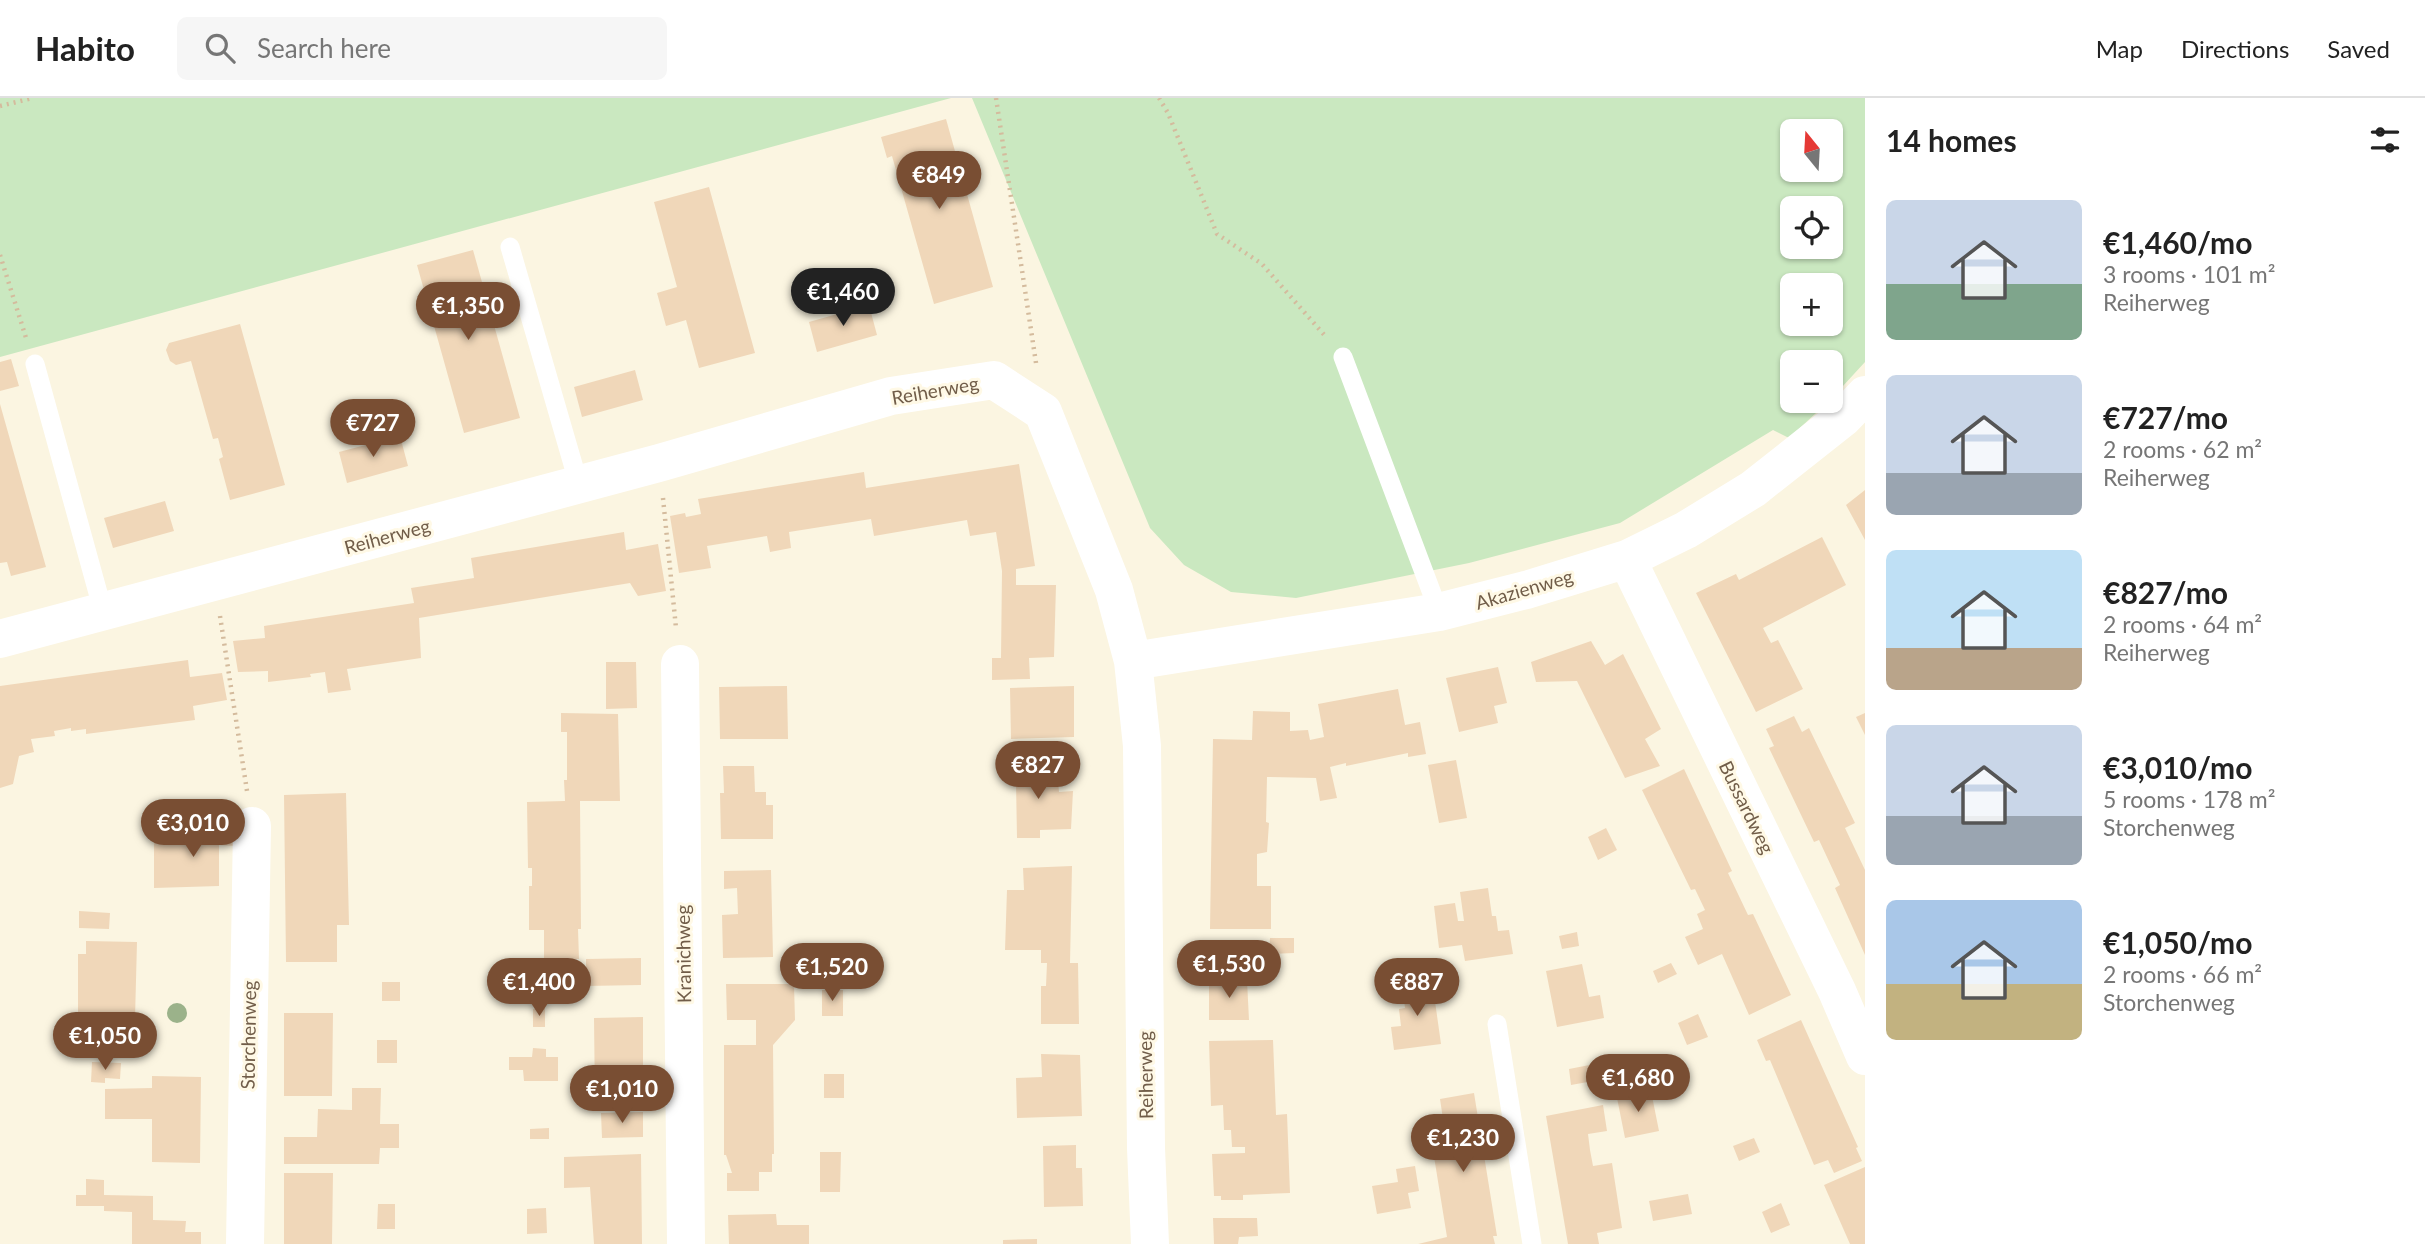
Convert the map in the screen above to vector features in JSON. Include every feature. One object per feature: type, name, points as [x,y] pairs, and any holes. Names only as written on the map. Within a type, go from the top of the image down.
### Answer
[{"type":"street","name":"Reiherweg","points":[[0,639],[579,485],[891,396],[994,380],[1043,412],[1114,590],[1133,661],[1142,746],[1146,1148],[1150,1244]]},
{"type":"street","name":"Akazienweg","points":[[1133,661],[1439,612],[1526,590],[1627,559],[1686,530],[1753,489],[1844,417],[1865,395]]},
{"type":"street","name":"Bussardweg","points":[[1627,559],[1865,1056]]},
{"type":"street","name":"Kranichweg","points":[[680,664],[686,1244]]},
{"type":"street","name":"Storchenweg","points":[[245,1244],[252,826]]},
{"type":"lane","points":[[510,247],[579,485]]},
{"type":"lane","points":[[1343,357],[1439,612]]},
{"type":"lane","points":[[35,364],[103,611]]},
{"type":"lane","points":[[1497,1024],[1532,1244]]},
{"type":"path","points":[[0,106],[33,98]]},
{"type":"path","points":[[996,98],[1043,412]]},
{"type":"path","points":[[1158,98],[1168,113],[1217,234],[1262,264],[1343,357]]},
{"type":"path","points":[[0,255],[35,364]]},
{"type":"path","points":[[659,463],[680,664]]},
{"type":"path","points":[[215,582],[252,826]]},
{"type":"green space","points":[[0,98],[951,98],[0,357]]},
{"type":"green space","points":[[972,98],[1865,98],[1865,362],[1843,386],[1843,350],[1780,350],[1780,413],[1816,413],[1789,438],[1773,430],[1620,523],[1469,563],[1296,598],[1231,592],[1184,565],[1150,528]]},
{"type":"building","points":[[946,119],[993,287],[934,304],[892,156],[887,158],[881,137]]},
{"type":"building","points":[[709,187],[755,353],[699,368],[686,320],[666,326],[657,293],[677,287],[654,202]]},
{"type":"building","points":[[473,250],[520,418],[464,433],[417,265]]},
{"type":"building","points":[[869,305],[877,335],[817,352],[809,322]]},
{"type":"building","points":[[240,324],[285,485],[230,500],[219,459],[223,457],[218,438],[213,439],[191,361],[176,365],[170,361],[166,350],[169,343]]},
{"type":"building","points":[[11,359],[19,386],[0,391],[0,362]]},
{"type":"building","points":[[635,370],[643,400],[582,417],[574,387]]},
{"type":"building","points":[[0,404],[46,567],[11,576],[7,562],[0,563]]},
{"type":"building","points":[[400,436],[408,466],[347,483],[339,452]]},
{"type":"building","points":[[1019,464],[1035,566],[1016,569],[1016,585],[1056,585],[1054,657],[1029,658],[1030,679],[992,680],[992,658],[1001,658],[1002,571],[996,532],[970,536],[967,520],[874,536],[871,519],[789,532],[791,548],[770,552],[767,536],[707,546],[711,568],[679,573],[670,516],[701,514],[698,499],[864,472],[866,488]]},
{"type":"building","points":[[1865,490],[1865,540],[1846,505]]},
{"type":"building","points":[[165,501],[174,531],[113,548],[104,518]]},
{"type":"building","points":[[624,532],[626,550],[658,544],[666,591],[638,596],[630,583],[419,618],[421,658],[347,669],[351,690],[328,693],[325,672],[310,674],[311,677],[268,682],[268,671],[238,672],[233,641],[265,638],[264,626],[414,603],[411,588],[474,578],[471,558]]},
{"type":"building","points":[[1822,537],[1846,585],[1763,628],[1771,643],[1778,640],[1803,689],[1756,712],[1696,593],[1736,574],[1739,580]]},
{"type":"building","points":[[1591,641],[1605,665],[1623,654],[1661,729],[1645,739],[1660,766],[1625,778],[1577,681],[1536,682],[1531,662]]},
{"type":"building","points":[[188,660],[190,677],[222,673],[227,700],[193,706],[195,720],[86,734],[86,729],[71,731],[71,728],[54,731],[55,736],[31,739],[34,752],[19,756],[13,784],[0,788],[0,686]]},
{"type":"building","points":[[606,662],[636,662],[637,708],[606,709]]},
{"type":"building","points":[[1498,667],[1507,703],[1494,706],[1498,723],[1459,732],[1446,678]]},
{"type":"building","points":[[787,686],[788,739],[720,739],[719,687]]},
{"type":"building","points":[[1074,686],[1074,737],[1011,739],[1010,688]]},
{"type":"building","points":[[1398,689],[1405,725],[1420,722],[1426,754],[1408,757],[1408,753],[1330,767],[1337,798],[1320,801],[1316,778],[1267,777],[1267,852],[1257,854],[1257,886],[1271,886],[1271,929],[1210,929],[1213,739],[1252,740],[1253,711],[1290,712],[1290,731],[1308,730],[1310,740],[1324,737],[1318,704]]},
{"type":"building","points":[[561,713],[618,714],[620,801],[580,801],[579,959],[544,959],[544,930],[529,930],[529,886],[532,886],[532,868],[528,868],[527,802],[565,801],[567,732],[561,732]]},
{"type":"building","points":[[1865,713],[1865,735],[1856,717]]},
{"type":"building","points":[[1794,716],[1802,732],[1809,728],[1855,823],[1845,828],[1865,870],[1865,955],[1835,888],[1840,885],[1819,840],[1814,842],[1769,748],[1774,746],[1766,729]]},
{"type":"building","points":[[1456,760],[1467,818],[1439,823],[1428,765]]},
{"type":"building","points":[[1004,762],[1040,762],[1041,782],[1058,781],[1059,792],[1073,791],[1071,829],[1040,830],[1040,838],[1017,838],[1016,782],[1004,782]]},
{"type":"building","points":[[723,766],[754,766],[755,792],[766,792],[766,805],[773,805],[773,839],[721,839],[720,793],[724,793]]},
{"type":"building","points":[[1684,769],[1732,871],[1728,873],[1748,915],[1753,914],[1791,995],[1749,1015],[1722,954],[1698,965],[1685,937],[1703,929],[1697,914],[1705,910],[1695,889],[1691,890],[1642,790]]},
{"type":"building","points":[[346,793],[349,925],[337,925],[337,962],[286,962],[284,795]]},
{"type":"building","points":[[219,813],[237,813],[236,846],[219,845],[219,886],[154,888],[154,841],[218,843]]},
{"type":"building","points":[[1606,828],[1617,850],[1598,860],[1588,837]]},
{"type":"building","points":[[1072,866],[1070,963],[1078,963],[1079,1024],[1041,1024],[1041,986],[1046,986],[1047,963],[1041,963],[1041,950],[1005,950],[1007,890],[1024,890],[1023,868]]},
{"type":"building","points":[[771,870],[773,957],[723,958],[722,915],[738,914],[737,888],[724,889],[724,871]]},
{"type":"building","points":[[1488,888],[1492,916],[1496,916],[1498,931],[1509,930],[1513,954],[1465,961],[1462,945],[1439,948],[1434,906],[1455,903],[1458,921],[1464,921],[1460,892]]},
{"type":"building","points":[[79,911],[110,913],[109,929],[79,928]]},
{"type":"building","points":[[1577,932],[1579,946],[1562,949],[1559,936]]},
{"type":"building","points":[[1270,938],[1294,938],[1294,953],[1269,954]]},
{"type":"building","points":[[86,941],[137,942],[135,1019],[78,1018],[78,954],[86,954]]},
{"type":"building","points":[[641,958],[641,985],[586,986],[586,959]]},
{"type":"building","points":[[1401,960],[1403,973],[1393,975],[1391,962]]},
{"type":"building","points":[[1671,963],[1677,974],[1658,983],[1653,971]]},
{"type":"building","points":[[1582,964],[1589,997],[1600,995],[1604,1018],[1557,1027],[1546,971]]},
{"type":"building","points":[[1247,980],[1249,1020],[1209,1020],[1209,981]]},
{"type":"building","points":[[1432,980],[1441,1044],[1394,1050],[1391,1027],[1401,1026],[1399,1009],[1405,1008],[1402,984]]},
{"type":"building","points":[[382,982],[400,982],[400,1001],[382,1001]]},
{"type":"building","points":[[726,984],[794,984],[795,1020],[773,1045],[774,1154],[772,1172],[759,1172],[759,1191],[727,1191],[727,1173],[732,1173],[724,1155],[724,1045],[756,1045],[756,1020],[727,1020]]},
{"type":"building","points":[[822,990],[843,990],[843,1016],[822,1016]]},
{"type":"building","points":[[545,1008],[545,1027],[533,1027],[533,1009]]},
{"type":"building","points":[[284,1013],[333,1013],[332,1096],[284,1096]]},
{"type":"building","points":[[1698,1014],[1708,1037],[1687,1045],[1678,1023]]},
{"type":"building","points":[[643,1017],[643,1102],[595,1103],[594,1018]]},
{"type":"building","points":[[1801,1020],[1862,1161],[1834,1173],[1828,1160],[1814,1165],[1770,1060],[1766,1061],[1757,1040]]},
{"type":"building","points":[[105,1031],[137,1031],[136,1050],[105,1051]]},
{"type":"building","points":[[377,1040],[397,1040],[397,1063],[377,1063]]},
{"type":"building","points":[[1273,1040],[1276,1115],[1287,1114],[1290,1193],[1243,1195],[1243,1200],[1221,1200],[1221,1196],[1214,1196],[1212,1154],[1245,1153],[1245,1147],[1232,1147],[1231,1130],[1224,1130],[1223,1105],[1211,1106],[1209,1041]]},
{"type":"building","points":[[533,1048],[546,1049],[546,1057],[558,1057],[558,1081],[524,1081],[523,1070],[509,1070],[509,1057],[532,1057]]},
{"type":"building","points":[[1041,1054],[1080,1055],[1082,1116],[1017,1118],[1016,1078],[1042,1077]]},
{"type":"building","points":[[92,1062],[121,1063],[120,1079],[105,1078],[105,1083],[91,1082]]},
{"type":"building","points":[[1600,1063],[1604,1079],[1571,1085],[1569,1069]]},
{"type":"building","points":[[824,1074],[844,1074],[844,1098],[824,1098]]},
{"type":"building","points":[[152,1076],[201,1077],[200,1163],[152,1162],[152,1119],[105,1119],[105,1089],[152,1088]]},
{"type":"building","points":[[352,1088],[381,1088],[380,1124],[399,1124],[399,1148],[380,1148],[379,1164],[284,1164],[284,1137],[317,1137],[318,1109],[352,1110]]},
{"type":"building","points":[[1651,1091],[1659,1131],[1625,1138],[1617,1098]]},
{"type":"building","points":[[1474,1093],[1497,1236],[1493,1236],[1495,1244],[1418,1244],[1447,1237],[1431,1138],[1436,1138],[1433,1121],[1443,1119],[1440,1099]]},
{"type":"building","points":[[1603,1105],[1607,1131],[1588,1134],[1590,1150],[1593,1166],[1612,1163],[1622,1228],[1597,1233],[1599,1244],[1568,1244],[1546,1116]]},
{"type":"building","points":[[643,1112],[643,1137],[602,1138],[601,1113]]},
{"type":"building","points":[[549,1128],[549,1139],[530,1139],[530,1129]]},
{"type":"building","points":[[1754,1138],[1760,1152],[1739,1161],[1733,1146]]},
{"type":"building","points":[[1076,1145],[1076,1168],[1082,1168],[1083,1206],[1044,1207],[1043,1146]]},
{"type":"building","points":[[820,1152],[841,1152],[840,1192],[820,1192]]},
{"type":"building","points":[[641,1154],[642,1244],[594,1244],[590,1187],[564,1188],[564,1157]]},
{"type":"building","points":[[1415,1166],[1419,1191],[1408,1193],[1411,1208],[1377,1214],[1372,1186],[1398,1182],[1396,1169]]},
{"type":"building","points":[[1865,1167],[1865,1244],[1850,1244],[1824,1185]]},
{"type":"building","points":[[284,1173],[333,1173],[332,1244],[284,1244]]},
{"type":"building","points":[[86,1179],[104,1180],[104,1195],[153,1196],[153,1220],[186,1221],[185,1232],[201,1232],[201,1244],[132,1244],[132,1212],[104,1211],[104,1206],[76,1206],[76,1195],[86,1195]]},
{"type":"building","points":[[1688,1194],[1692,1214],[1653,1221],[1649,1201]]},
{"type":"building","points":[[1781,1203],[1790,1225],[1771,1233],[1762,1212]]},
{"type":"building","points":[[378,1204],[395,1204],[395,1229],[377,1229]]},
{"type":"building","points":[[546,1208],[547,1233],[527,1234],[527,1209]]},
{"type":"building","points":[[776,1214],[777,1225],[809,1225],[809,1244],[729,1244],[728,1215]]},
{"type":"building","points":[[1213,1218],[1257,1218],[1258,1236],[1239,1237],[1238,1244],[1214,1244]]},
{"type":"building","points":[[1037,1239],[1037,1244],[1003,1244],[1003,1240]]}]
